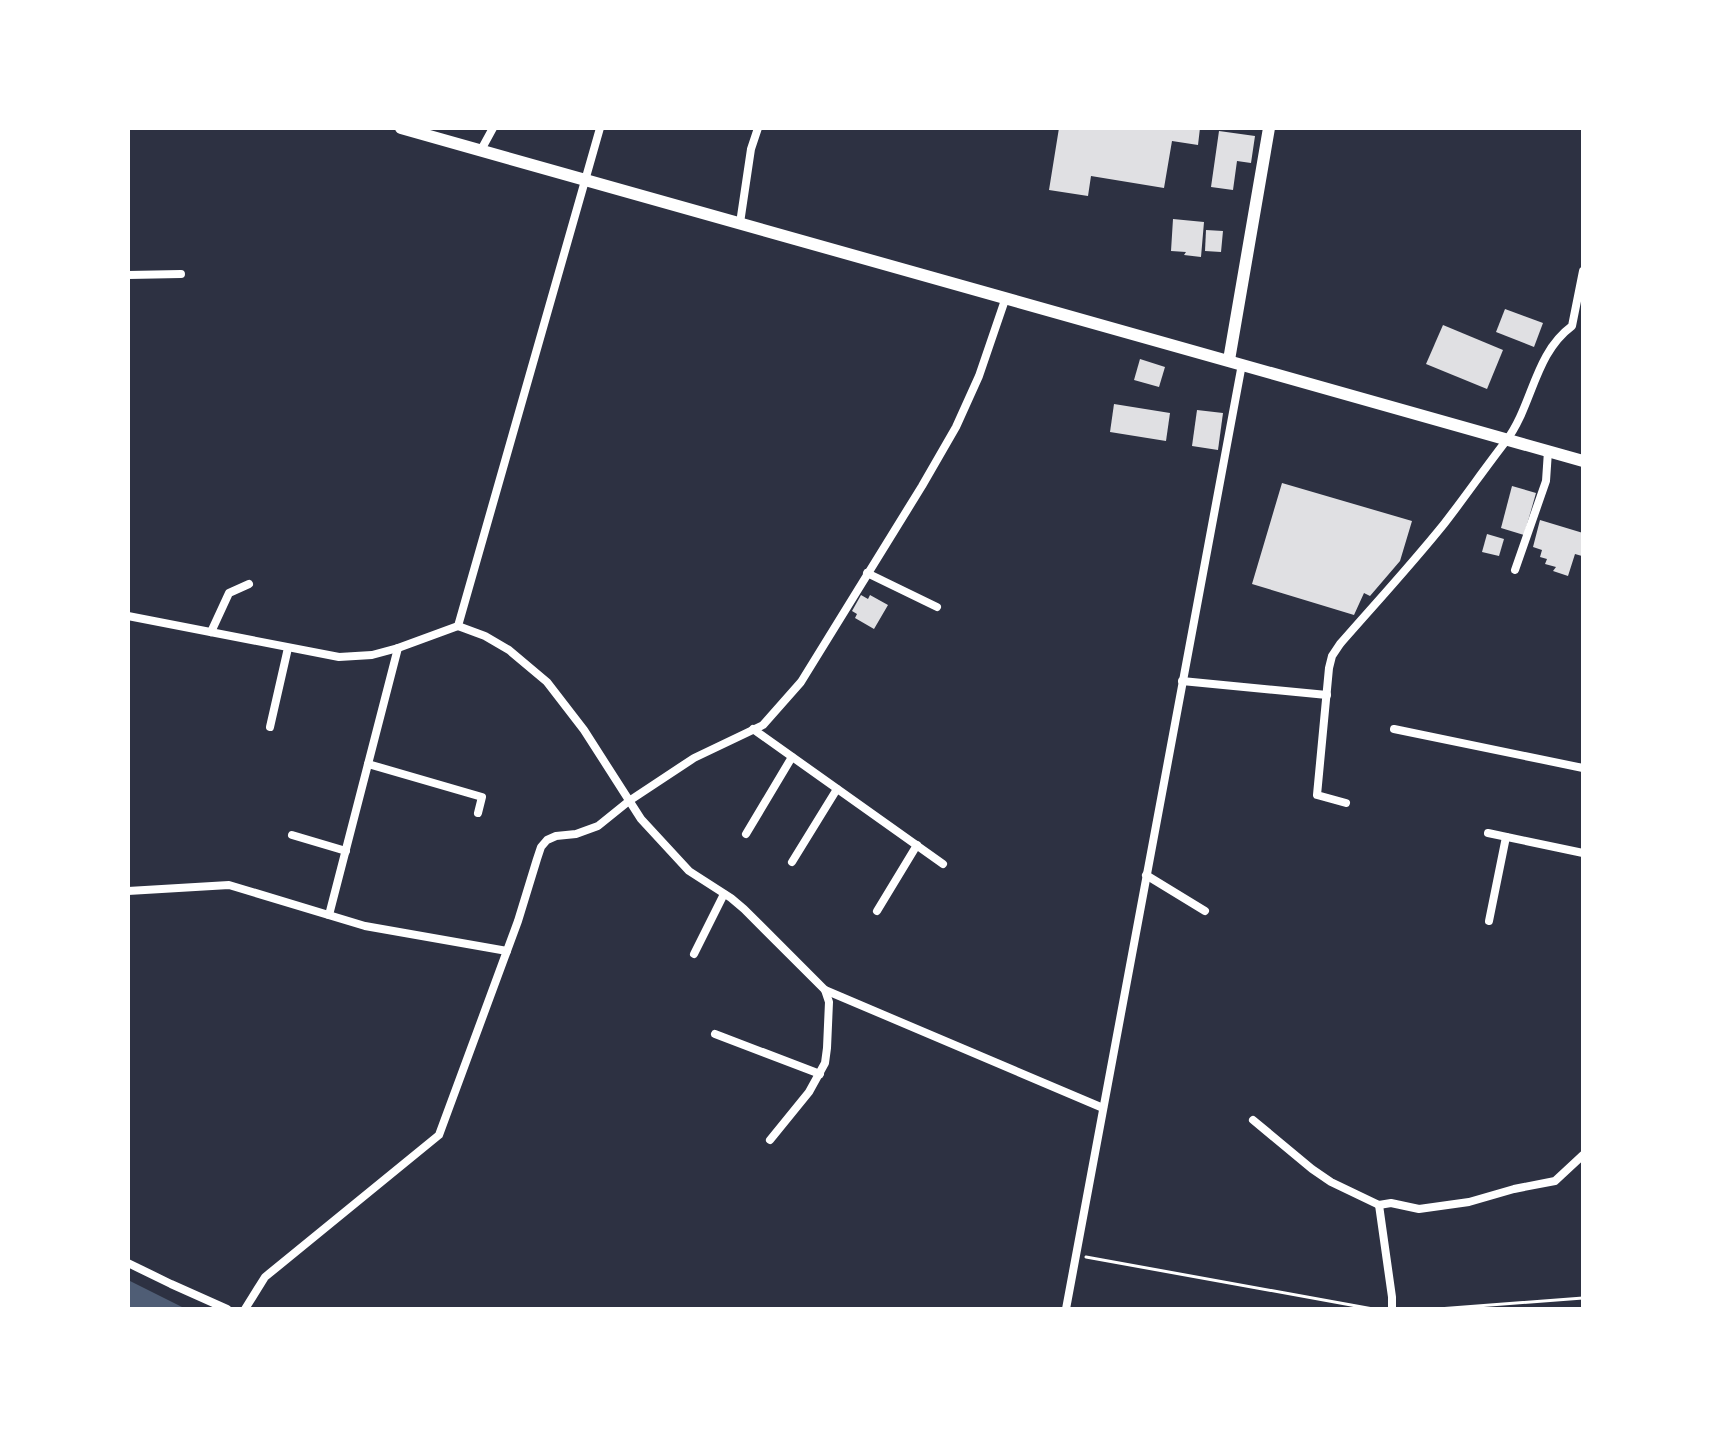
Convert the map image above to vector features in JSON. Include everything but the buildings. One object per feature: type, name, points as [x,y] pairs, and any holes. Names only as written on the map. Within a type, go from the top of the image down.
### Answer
[{"type":"street","points":[[401,128],[438,133],[481,150],[1583,461]]},
{"type":"street","points":[[481,150],[493,128]]},
{"type":"street","points":[[458,626],[600,128]]},
{"type":"street","points":[[740,223],[751,149],[758,128]]},
{"type":"street","points":[[1066,1309],[1182,681],[1236,362],[1269,128]]},
{"type":"street","points":[[1346,803],[1317,795],[1332,656],[1444,523],[1507,439],[1518,422],[1542,361],[1561,334],[1572,326],[1583,271]]},
{"type":"street","points":[[128,275],[181,274]]},
{"type":"street","points":[[245,1309],[265,1277],[439,1135],[507,951],[541,847],[547,840],[598,826],[629,801],[694,758],[763,725],[801,682],[956,427],[979,376],[1006,297]]},
{"type":"street","points":[[1515,570],[1546,481],[1548,451]]},
{"type":"street","points":[[867,573],[937,607]]},
{"type":"street","points":[[211,632],[229,593],[249,584]]},
{"type":"street","points":[[128,616],[339,657],[372,655],[458,626],[485,636],[509,650],[547,682],[584,730],[641,819],[689,871],[731,898],[825,990],[1103,1108]]},
{"type":"street","points":[[270,727],[288,648]]},
{"type":"street","points":[[329,915],[398,648]]},
{"type":"street","points":[[1182,681],[1327,695]]},
{"type":"street","points":[[753,729],[943,864]]},
{"type":"street","points":[[1394,729],[1583,768]]},
{"type":"street","points":[[746,834],[792,757]]},
{"type":"street","points":[[368,764],[482,797],[478,813]]},
{"type":"street","points":[[792,862],[837,789]]},
{"type":"street","points":[[1488,833],[1583,853]]},
{"type":"street","points":[[292,835],[346,851]]},
{"type":"street","points":[[1489,921],[1506,837]]},
{"type":"street","points":[[877,911],[917,845]]},
{"type":"street","points":[[1146,875],[1205,911]]},
{"type":"street","points":[[128,891],[229,885],[365,926],[507,951]]},
{"type":"street","points":[[694,954],[724,894]]},
{"type":"street","points":[[770,1140],[809,1092],[825,1063],[829,1002],[825,990]]},
{"type":"street","points":[[715,1034],[820,1074]]},
{"type":"street","points":[[1253,1120],[1331,1182],[1379,1205],[1391,1203],[1419,1209],[1469,1202],[1555,1181],[1583,1155]]},
{"type":"street","points":[[1379,1205],[1392,1309]]},
{"type":"street","points":[[128,1263],[227,1309]]},
{"type":"path","points":[[1076,1255],[1373,1309]]},
{"type":"path","points":[[1438,1309],[1583,1298]]},
{"type":"water","points":[[128,1280],[186,1309],[128,1309]]}]
